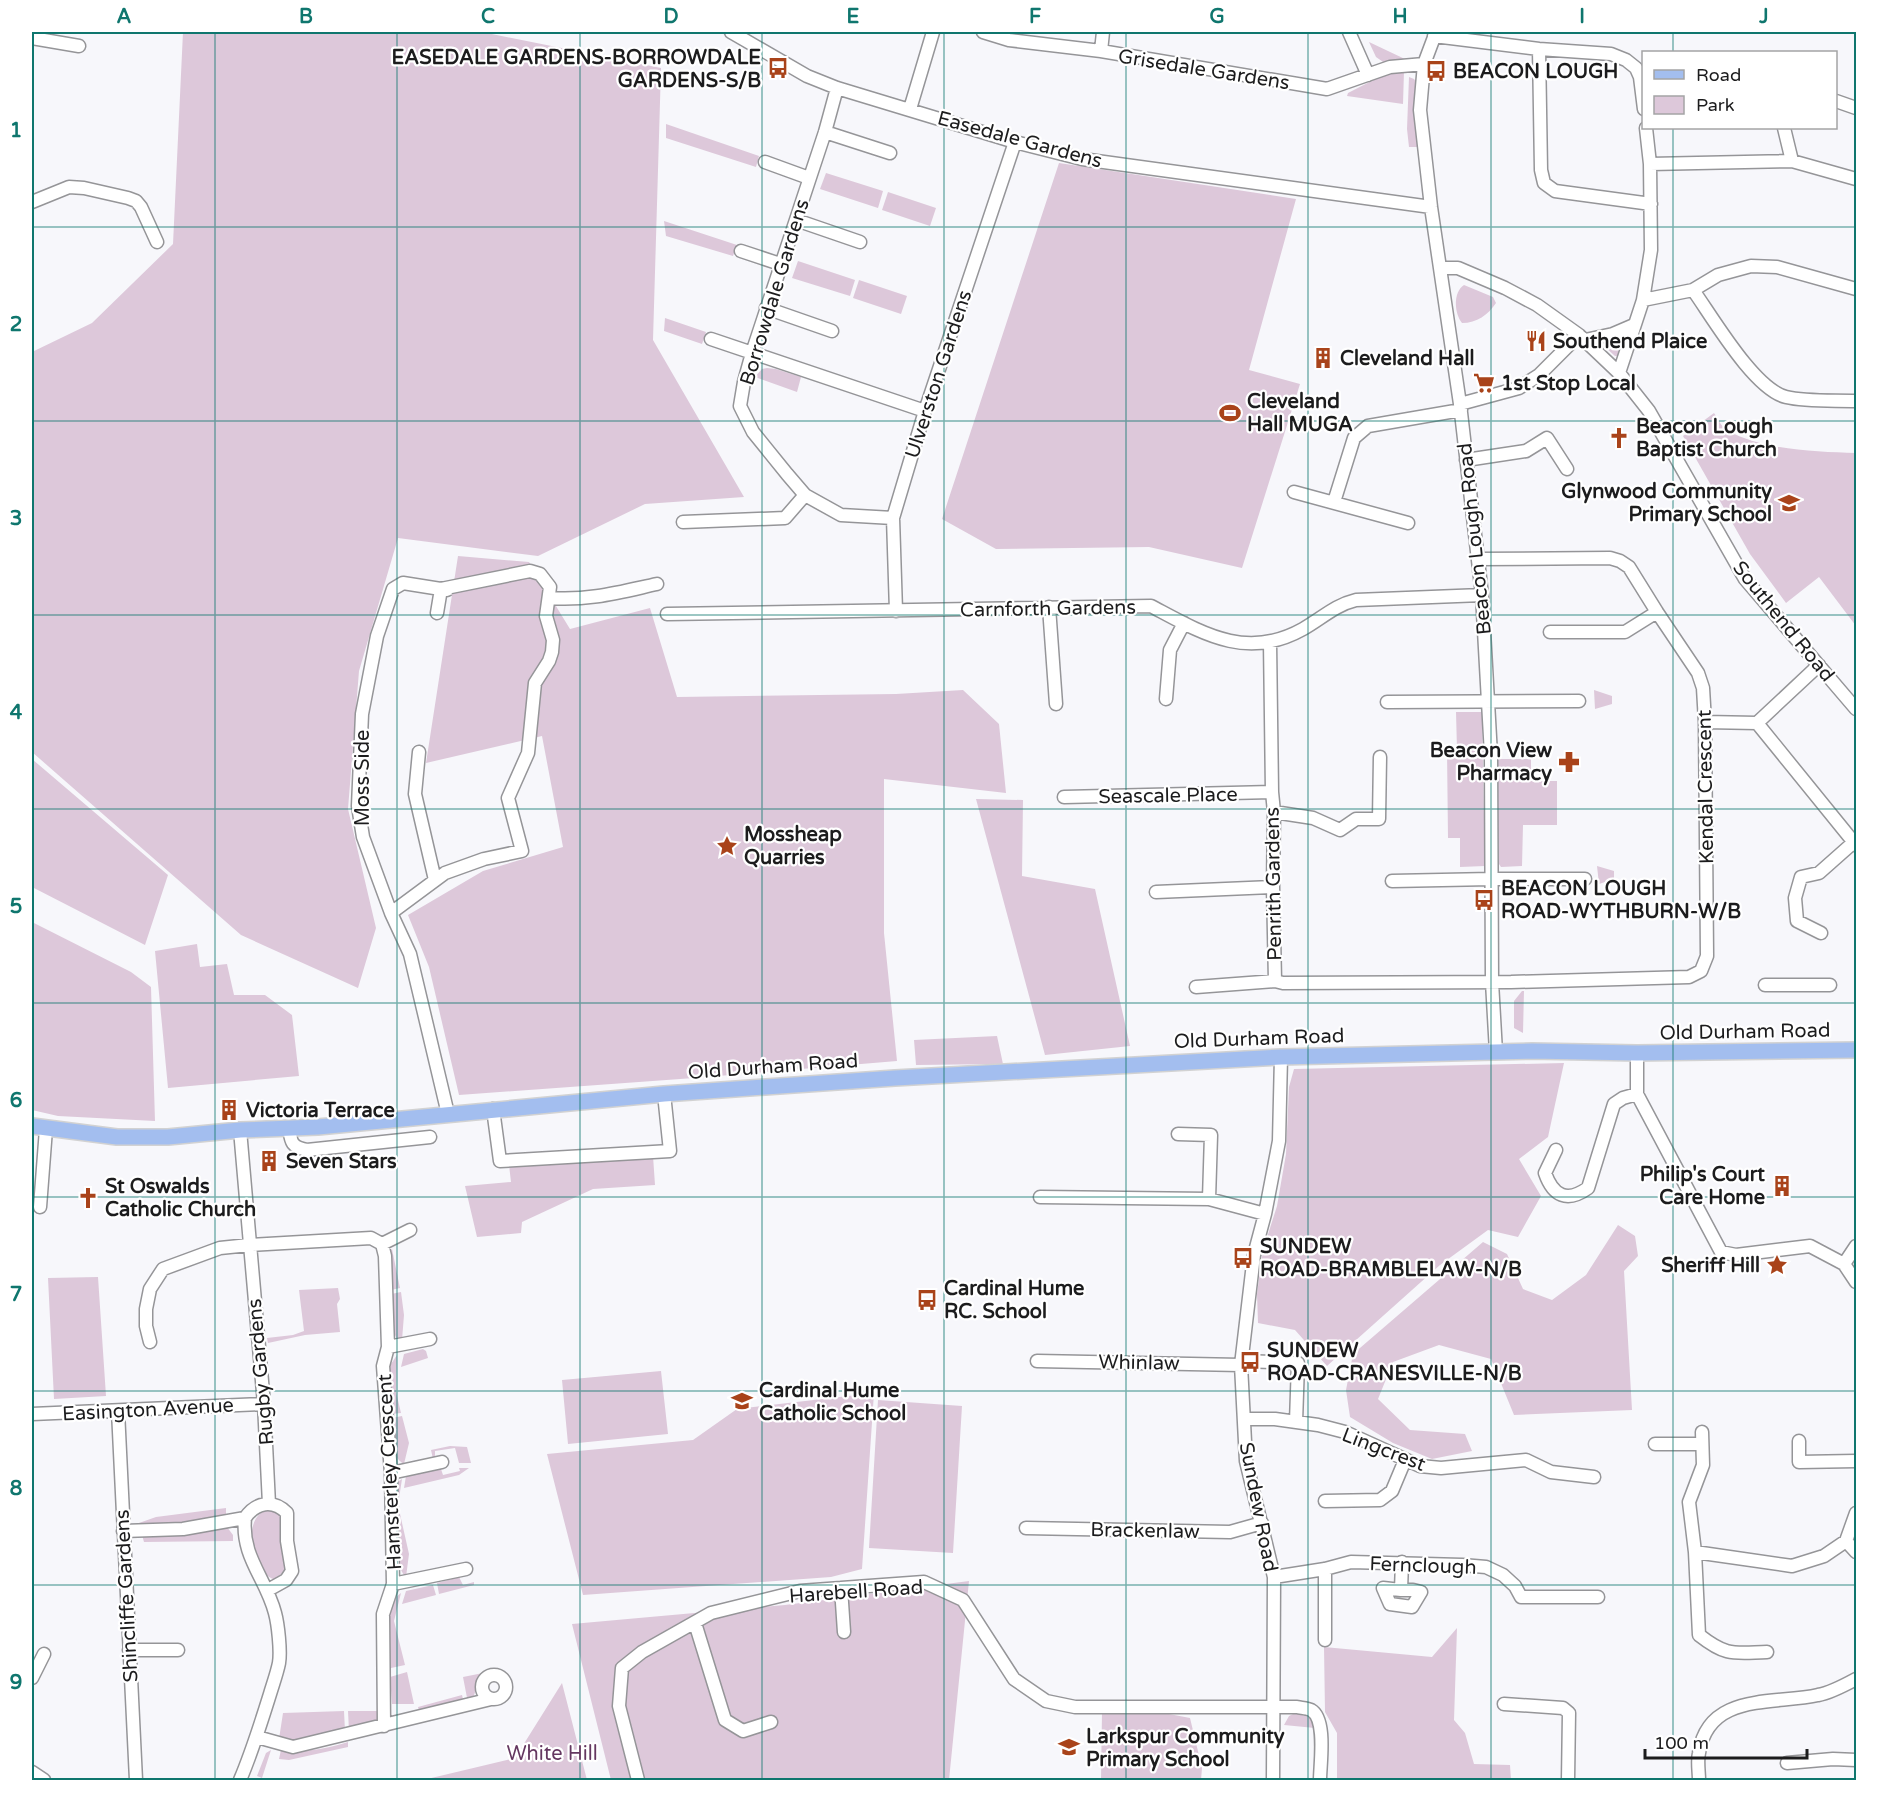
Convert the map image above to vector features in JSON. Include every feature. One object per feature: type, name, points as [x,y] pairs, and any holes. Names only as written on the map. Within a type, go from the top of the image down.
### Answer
[{"type":"main road","name":"Old Durham Road","points":[[39,1128],[117,1137],[168,1137],[664,1094],[896,1078],[1281,1058],[1496,1052],[1857,1050]]},
{"type":"street","name":"Easedale Gardens","points":[[731,32],[792,69],[837,87],[1015,142],[1082,159],[1431,207]]},
{"type":"street","points":[[909,109],[933,32]]},
{"type":"street","name":"Grisedale Gardens","points":[[983,32],[1009,40],[1101,51],[1327,89],[1390,67],[1424,64]]},
{"type":"street","points":[[1101,51],[1103,32]]},
{"type":"street","points":[[1349,32],[1368,75]]},
{"type":"street","points":[[1435,34],[1539,49],[1611,54],[1626,60],[1642,75]]},
{"type":"street","name":"Beacon Lough Road","points":[[1435,34],[1424,64],[1420,110],[1431,207],[1460,407],[1482,595],[1491,754],[1492,982],[1496,1052]]},
{"type":"street","points":[[32,38],[79,46]]},
{"type":"street","points":[[1539,49],[1541,170],[1544,183],[1555,191],[1651,204]]},
{"type":"street","name":"Borrowdale Gardens","points":[[837,87],[825,132],[752,353],[740,406],[753,432],[805,495],[841,515],[893,518]]},
{"type":"street","points":[[1837,101],[1857,108]]},
{"type":"street","points":[[1619,373],[1643,300],[1652,250],[1650,164],[1646,129]]},
{"type":"street","points":[[1784,129],[1792,161]]},
{"type":"street","points":[[825,132],[890,153]]},
{"type":"street","name":"Ulverston Gardens","points":[[896,611],[893,518],[925,411],[1015,142]]},
{"type":"street","points":[[1650,164],[1792,161],[1857,180]]},
{"type":"street","points":[[765,162],[809,178]]},
{"type":"street","points":[[32,202],[69,187],[128,198],[136,201],[141,207],[157,242]]},
{"type":"street","points":[[796,220],[860,242]]},
{"type":"street","points":[[741,251],[780,264]]},
{"type":"street","points":[[1643,300],[1693,290],[1718,275],[1751,266],[1777,267],[1857,289]]},
{"type":"street","name":"Southend Road","points":[[1440,268],[1458,268],[1505,288],[1537,305],[1582,338],[1619,373],[1649,411],[1745,579],[1857,709]]},
{"type":"street","points":[[1693,290],[1756,378],[1773,392],[1788,397],[1857,401]]},
{"type":"street","points":[[766,308],[832,331]]},
{"type":"street","points":[[1334,502],[1354,438],[1368,426],[1460,407],[1519,388],[1539,375],[1582,338],[1613,334],[1634,325]]},
{"type":"street","points":[[711,339],[925,411]]},
{"type":"street","points":[[1466,460],[1526,451],[1547,438],[1567,469]]},
{"type":"street","points":[[1294,492],[1408,523]]},
{"type":"street","points":[[683,522],[785,518],[805,495]]},
{"type":"street","name":"Kendal Crescent","points":[[1478,559],[1610,558],[1629,567],[1698,673],[1703,688],[1705,722],[1707,956],[1701,971],[1689,978],[1492,982]]},
{"type":"street","name":"Moss Side","points":[[448,1114],[410,954],[391,913],[363,837],[358,806],[362,714],[377,636],[393,589],[403,583],[444,590],[530,571],[540,574],[545,579],[550,587],[550,598]]},
{"type":"street","points":[[391,913],[445,873],[484,859],[522,851],[508,798],[528,753],[535,683],[552,652],[553,640],[546,616],[550,598],[575,600],[596,598],[657,585]]},
{"type":"street","points":[[437,613],[444,590]]},
{"type":"street","name":"Carnforth Gardens","points":[[667,614],[1151,606],[1224,641],[1269,642],[1284,639],[1343,603],[1356,600],[1482,595]]},
{"type":"street","points":[[1049,607],[1056,704]]},
{"type":"street","points":[[1550,632],[1625,632],[1657,612]]},
{"type":"street","points":[[1166,699],[1170,650],[1184,623]]},
{"type":"street","name":"Penrith Gardens","points":[[1269,642],[1274,812],[1275,981],[1283,983],[1492,982]]},
{"type":"street","points":[[1705,722],[1756,723],[1819,665]]},
{"type":"street","points":[[1387,702],[1579,701]]},
{"type":"street","points":[[1756,723],[1855,843],[1819,873],[1801,877],[1795,898],[1797,921],[1821,933]]},
{"type":"street","points":[[419,752],[415,794],[435,880]]},
{"type":"street","points":[[1274,812],[1313,818],[1340,830],[1356,819],[1379,819],[1380,757]]},
{"type":"street","name":"Seascale Place","points":[[1064,797],[1272,792]]},
{"type":"street","points":[[1392,881],[1585,879]]},
{"type":"street","points":[[1156,892],[1273,887]]},
{"type":"street","points":[[1196,987],[1275,981]]},
{"type":"street","points":[[1765,985],[1830,985]]},
{"type":"street","points":[[1637,1053],[1637,1094],[1720,1252],[1737,1255],[1810,1246],[1844,1264],[1857,1282]]},
{"type":"street","name":"Sundew Road","points":[[1273,1780],[1274,1577],[1246,1461],[1241,1363],[1254,1255],[1265,1214],[1279,1141],[1281,1058]]},
{"type":"street","name":"Old Durham Road","points":[[494,1109],[500,1161],[670,1150],[664,1094]]},
{"type":"street","points":[[1556,1150],[1545,1173],[1548,1182],[1560,1194],[1571,1197],[1579,1195],[1588,1188],[1614,1104],[1623,1098],[1637,1094]]},
{"type":"street","points":[[39,1128],[40,1207]]},
{"type":"street","points":[[289,1128],[292,1143],[297,1149],[306,1150],[430,1137]]},
{"type":"street","name":"Rugby Gardens","points":[[240,1130],[264,1404],[269,1504]]},
{"type":"street","points":[[1178,1134],[1211,1135],[1209,1199]]},
{"type":"street","points":[[1040,1197],[1209,1199],[1265,1214]]},
{"type":"street","points":[[150,1342],[146,1326],[146,1309],[150,1289],[163,1269],[220,1248],[371,1238],[382,1244],[410,1230]]},
{"type":"street","name":"Hamsterley Crescent","points":[[382,1244],[385,1256],[388,1347],[384,1366],[391,1473],[393,1584],[383,1614],[384,1726]]},
{"type":"street","points":[[1844,1264],[1857,1246]]},
{"type":"street","points":[[388,1347],[430,1339]]},
{"type":"street","name":"Whinlaw","points":[[1036,1360],[1299,1363],[1296,1422]]},
{"type":"street","name":"Easington Avenue","points":[[32,1414],[264,1404]]},
{"type":"street","name":"Shincliffe Gardens","points":[[118,1411],[136,1780]]},
{"type":"street","name":"Lingcrest","points":[[1245,1419],[1296,1422],[1345,1432],[1420,1466],[1441,1468],[1526,1460],[1551,1472],[1594,1477]]},
{"type":"street","points":[[1655,1444],[1702,1438],[1703,1466],[1689,1502],[1695,1552],[1699,1635],[1713,1646],[1729,1653],[1767,1652]]},
{"type":"street","points":[[1799,1441],[1799,1462],[1857,1461]]},
{"type":"street","points":[[1325,1501],[1380,1500],[1392,1491],[1405,1460]]},
{"type":"street","points":[[391,1473],[442,1461]]},
{"type":"street","points":[[240,1780],[257,1737],[279,1662],[275,1615],[268,1590],[255,1569],[243,1535],[245,1518],[255,1507],[262,1504],[281,1507],[287,1513],[287,1542],[292,1570],[286,1580],[268,1590]]},
{"type":"street","points":[[1695,1552],[1792,1566],[1824,1556],[1846,1541],[1857,1513]]},
{"type":"street","points":[[123,1531],[189,1528],[245,1518]]},
{"type":"street","name":"Brackenlaw","points":[[1026,1527],[1230,1532],[1262,1523]]},
{"type":"street","points":[[1846,1541],[1857,1552]]},
{"type":"street","name":"Fernclough","points":[[1274,1577],[1352,1562],[1402,1562],[1486,1567],[1503,1575],[1515,1586],[1521,1597],[1598,1598]]},
{"type":"street","points":[[1401,1590],[1402,1562]]},
{"type":"street","points":[[393,1584],[466,1569]]},
{"type":"street","points":[[1325,1569],[1325,1640]]},
{"type":"street","name":"Harebell Road","points":[[638,1780],[619,1706],[622,1668],[642,1652],[711,1613],[800,1591],[924,1582],[963,1600],[1014,1678],[1046,1701],[1075,1707],[1275,1707],[1311,1710],[1317,1716],[1321,1726],[1320,1780]]},
{"type":"street","points":[[841,1588],[844,1632]]},
{"type":"street","points":[[694,1623],[725,1720],[743,1731],[771,1722]]},
{"type":"street","points":[[129,1650],[178,1650]]},
{"type":"street","points":[[32,1678],[44,1654]]},
{"type":"street","points":[[1699,1780],[1698,1754],[1703,1737],[1714,1720],[1728,1710],[1743,1704],[1819,1695],[1857,1679]]},
{"type":"street","points":[[257,1737],[293,1747],[491,1699]]},
{"type":"street","points":[[1503,1704],[1563,1708],[1569,1713],[1568,1780]]},
{"type":"street","points":[[1787,1763],[1833,1759],[1857,1760]]},
{"type":"street","points":[[32,1772],[44,1780]]},
{"type":"green space","points":[[183,32],[482,32],[661,68],[653,340],[744,497],[645,504],[538,556],[398,538],[359,671],[348,809],[376,928],[358,988],[241,935],[32,752],[32,352],[92,323],[173,244]]},
{"type":"green space","points":[[1369,42],[1407,60],[1386,64],[1376,57]]},
{"type":"green space","points":[[1404,71],[1403,104],[1347,96],[1348,93],[1389,72]]},
{"type":"green space","points":[[1409,77],[1417,83],[1417,147],[1409,147],[1407,129]]},
{"type":"green space","points":[[666,124],[759,156],[756,167],[666,138]]},
{"type":"green space","points":[[1059,163],[1296,199],[1249,370],[1300,384],[1242,568],[1149,547],[996,549],[942,519]]},
{"type":"green space","points":[[826,173],[883,191],[878,208],[820,189]]},
{"type":"green space","points":[[888,192],[936,208],[930,226],[882,210]]},
{"type":"green space","points":[[664,221],[737,245],[733,256],[666,236]]},
{"type":"green space","points":[[798,261],[855,280],[850,296],[792,278]]},
{"type":"green space","points":[[859,280],[907,296],[901,314],[853,298]]},
{"type":"green space","points":[[1464,285],[1493,297],[1496,303],[1482,318],[1473,322],[1462,323],[1457,314],[1456,297]]},
{"type":"green space","points":[[665,318],[706,332],[702,344],[664,331]]},
{"type":"green space","points":[[1622,340],[1619,356],[1615,356],[1605,347],[1607,344]]},
{"type":"green space","points":[[767,368],[801,377],[797,392],[755,377],[762,369]]},
{"type":"green space","name":"Glynwood Community Primary School","points":[[1714,413],[1726,430],[1758,442],[1807,451],[1856,453],[1856,626],[1819,577],[1786,603],[1750,554],[1683,436]]},
{"type":"green space","points":[[458,556],[529,562],[570,629],[650,608],[677,697],[896,694],[963,690],[999,724],[1006,793],[884,779],[884,933],[897,1061],[459,1095],[429,967],[408,915],[483,871],[563,847],[542,736],[426,763]]},
{"type":"green space","points":[[1594,690],[1612,696],[1612,704],[1595,709]]},
{"type":"green space","points":[[1456,712],[1482,712],[1485,866],[1460,867],[1460,838],[1448,838],[1447,750],[1457,750]]},
{"type":"green space","points":[[32,759],[168,875],[145,945],[32,887]]},
{"type":"green space","points":[[1496,759],[1531,759],[1531,781],[1557,781],[1557,825],[1523,825],[1522,866],[1501,867],[1499,864]]},
{"type":"green space","points":[[976,799],[1023,800],[1022,876],[1095,889],[1130,1046],[1045,1055]]},
{"type":"green space","points":[[1597,866],[1614,871],[1614,879],[1599,884]]},
{"type":"green space","points":[[32,922],[131,972],[151,987],[155,1121],[58,1116],[32,1110]]},
{"type":"green space","points":[[197,944],[200,967],[227,964],[234,995],[265,995],[292,1015],[299,1076],[168,1088],[155,951]]},
{"type":"green space","points":[[1524,991],[1523,1033],[1514,1028],[1514,1001]]},
{"type":"green space","points":[[997,1036],[1003,1064],[916,1065],[914,1040]]},
{"type":"green space","points":[[1564,1063],[1548,1137],[1519,1159],[1541,1196],[1518,1237],[1488,1230],[1440,1265],[1327,1366],[1295,1330],[1258,1323],[1257,1294],[1263,1250],[1277,1206],[1286,1154],[1289,1087],[1294,1069]]},
{"type":"green space","points":[[653,1156],[655,1185],[593,1189],[522,1222],[521,1233],[477,1237],[465,1186],[511,1182],[509,1165]]},
{"type":"green space","points":[[1618,1225],[1635,1236],[1638,1256],[1624,1271],[1632,1410],[1514,1415],[1491,1359],[1439,1345],[1393,1362],[1378,1399],[1410,1430],[1465,1434],[1472,1451],[1432,1459],[1393,1443],[1350,1417],[1346,1390],[1353,1354],[1483,1242],[1507,1254],[1523,1289],[1552,1300],[1586,1275]]},
{"type":"green space","points":[[392,1249],[400,1288],[391,1290],[389,1252]]},
{"type":"green space","points":[[98,1277],[106,1396],[54,1399],[48,1278]]},
{"type":"green space","points":[[338,1288],[340,1332],[305,1335],[268,1343],[267,1338],[293,1335],[304,1331],[299,1290]]},
{"type":"green space","points":[[401,1292],[404,1315],[402,1340],[397,1339],[394,1333],[391,1294]]},
{"type":"green space","points":[[423,1349],[428,1358],[401,1367],[404,1354]]},
{"type":"green space","points":[[397,1355],[396,1392],[401,1413],[391,1414],[389,1367]]},
{"type":"green space","points":[[661,1371],[668,1434],[568,1444],[562,1380]]},
{"type":"green space","points":[[874,1393],[862,1569],[831,1577],[583,1595],[547,1454],[693,1440],[737,1409]]},
{"type":"green space","points":[[878,1400],[962,1406],[953,1553],[869,1548]]},
{"type":"green space","points":[[402,1416],[409,1443],[404,1464],[396,1456],[392,1437],[392,1418]]},
{"type":"green space","points":[[450,1446],[467,1447],[471,1463],[459,1463],[455,1448],[435,1451],[433,1459],[431,1450]]},
{"type":"green space","points":[[459,1468],[469,1468],[459,1475],[404,1488],[406,1476],[441,1469],[443,1475],[460,1471]]},
{"type":"green space","points":[[402,1479],[398,1505],[409,1554],[406,1577],[398,1560],[395,1533],[396,1483]]},
{"type":"green space","points":[[226,1508],[226,1516],[203,1521],[141,1526],[139,1523],[156,1517]]},
{"type":"green space","points":[[266,1510],[277,1512],[281,1517],[285,1569],[276,1580],[268,1576],[261,1568],[253,1547],[253,1524]]},
{"type":"green space","points":[[227,1527],[233,1535],[233,1541],[144,1542],[142,1535]]},
{"type":"green space","points":[[459,1577],[463,1585],[474,1582],[474,1585],[439,1594],[437,1583]]},
{"type":"green space","points":[[969,1581],[949,1780],[611,1780],[572,1624],[785,1605]]},
{"type":"green space","points":[[433,1585],[436,1595],[402,1604],[406,1591]]},
{"type":"green space","points":[[401,1593],[394,1621],[405,1665],[391,1668],[388,1638],[389,1616],[395,1599]]},
{"type":"green space","points":[[1457,1628],[1454,1720],[1465,1733],[1474,1764],[1510,1765],[1511,1780],[1337,1780],[1337,1733],[1325,1712],[1324,1647],[1432,1657]]},
{"type":"green space","points":[[407,1672],[414,1704],[392,1704],[390,1677]]},
{"type":"green space","points":[[483,1673],[474,1696],[468,1703],[463,1677]]},
{"type":"green space","name":"White Hill","points":[[562,1683],[587,1780],[423,1780],[515,1758]]},
{"type":"green space","points":[[462,1695],[464,1704],[420,1715],[418,1707]]},
{"type":"green space","points":[[344,1711],[345,1731],[296,1741],[279,1739],[283,1713]]},
{"type":"green space","points":[[348,1711],[381,1711],[377,1723],[349,1731]]},
{"type":"green space","points":[[1102,1712],[1169,1714],[1190,1718],[1202,1768],[1201,1780],[1101,1780]]},
{"type":"green space","points":[[1295,1713],[1308,1717],[1315,1728],[1284,1725],[1289,1716]]},
{"type":"green space","points":[[348,1742],[348,1747],[289,1760],[279,1759],[281,1750],[315,1750]]},
{"type":"green space","points":[[271,1750],[262,1778],[257,1776],[266,1753]]},
{"type":"place","name":"EASEDALE GARDENS-BORROWDALE GARDENS-S/B","points":[[778,68]]},
{"type":"place","name":"BEACON LOUGH","points":[[1436,71]]},
{"type":"place","name":"Southend Plaice","points":[[1536,341]]},
{"type":"place","name":"Cleveland Hall","points":[[1323,358]]},
{"type":"place","name":"1st Stop Local","points":[[1484,383]]},
{"type":"place","name":"Cleveland Hall MUGA","points":[[1230,413]]},
{"type":"place","name":"Beacon Lough Baptist Church","points":[[1619,438]]},
{"type":"place","name":"Glynwood Community Primary School","points":[[1789,503]]},
{"type":"place","name":"Beacon View Pharmacy","points":[[1569,762]]},
{"type":"place","name":"Mossheap Quarries","points":[[727,846]]},
{"type":"place","name":"BEACON LOUGH ROAD-WYTHBURN-W/B","points":[[1484,900]]},
{"type":"place","name":"Victoria Terrace","points":[[229,1110]]},
{"type":"place","name":"Seven Stars","points":[[269,1161]]},
{"type":"place","name":"Philip's Court Care Home","points":[[1782,1186]]},
{"type":"place","name":"St Oswalds Catholic Church","points":[[88,1198]]},
{"type":"place","name":"SUNDEW ROAD-BRAMBLELAW-N/B","points":[[1243,1258]]},
{"type":"place","name":"Sheriff Hill","points":[[1777,1265]]},
{"type":"place","name":"Cardinal Hume RC. School","points":[[927,1300]]},
{"type":"place","name":"SUNDEW ROAD-CRANESVILLE-N/B","points":[[1250,1362]]},
{"type":"place","name":"Cardinal Hume Catholic School","points":[[742,1401]]},
{"type":"place","name":"Larkspur Community Primary School","points":[[1069,1747]]}]
